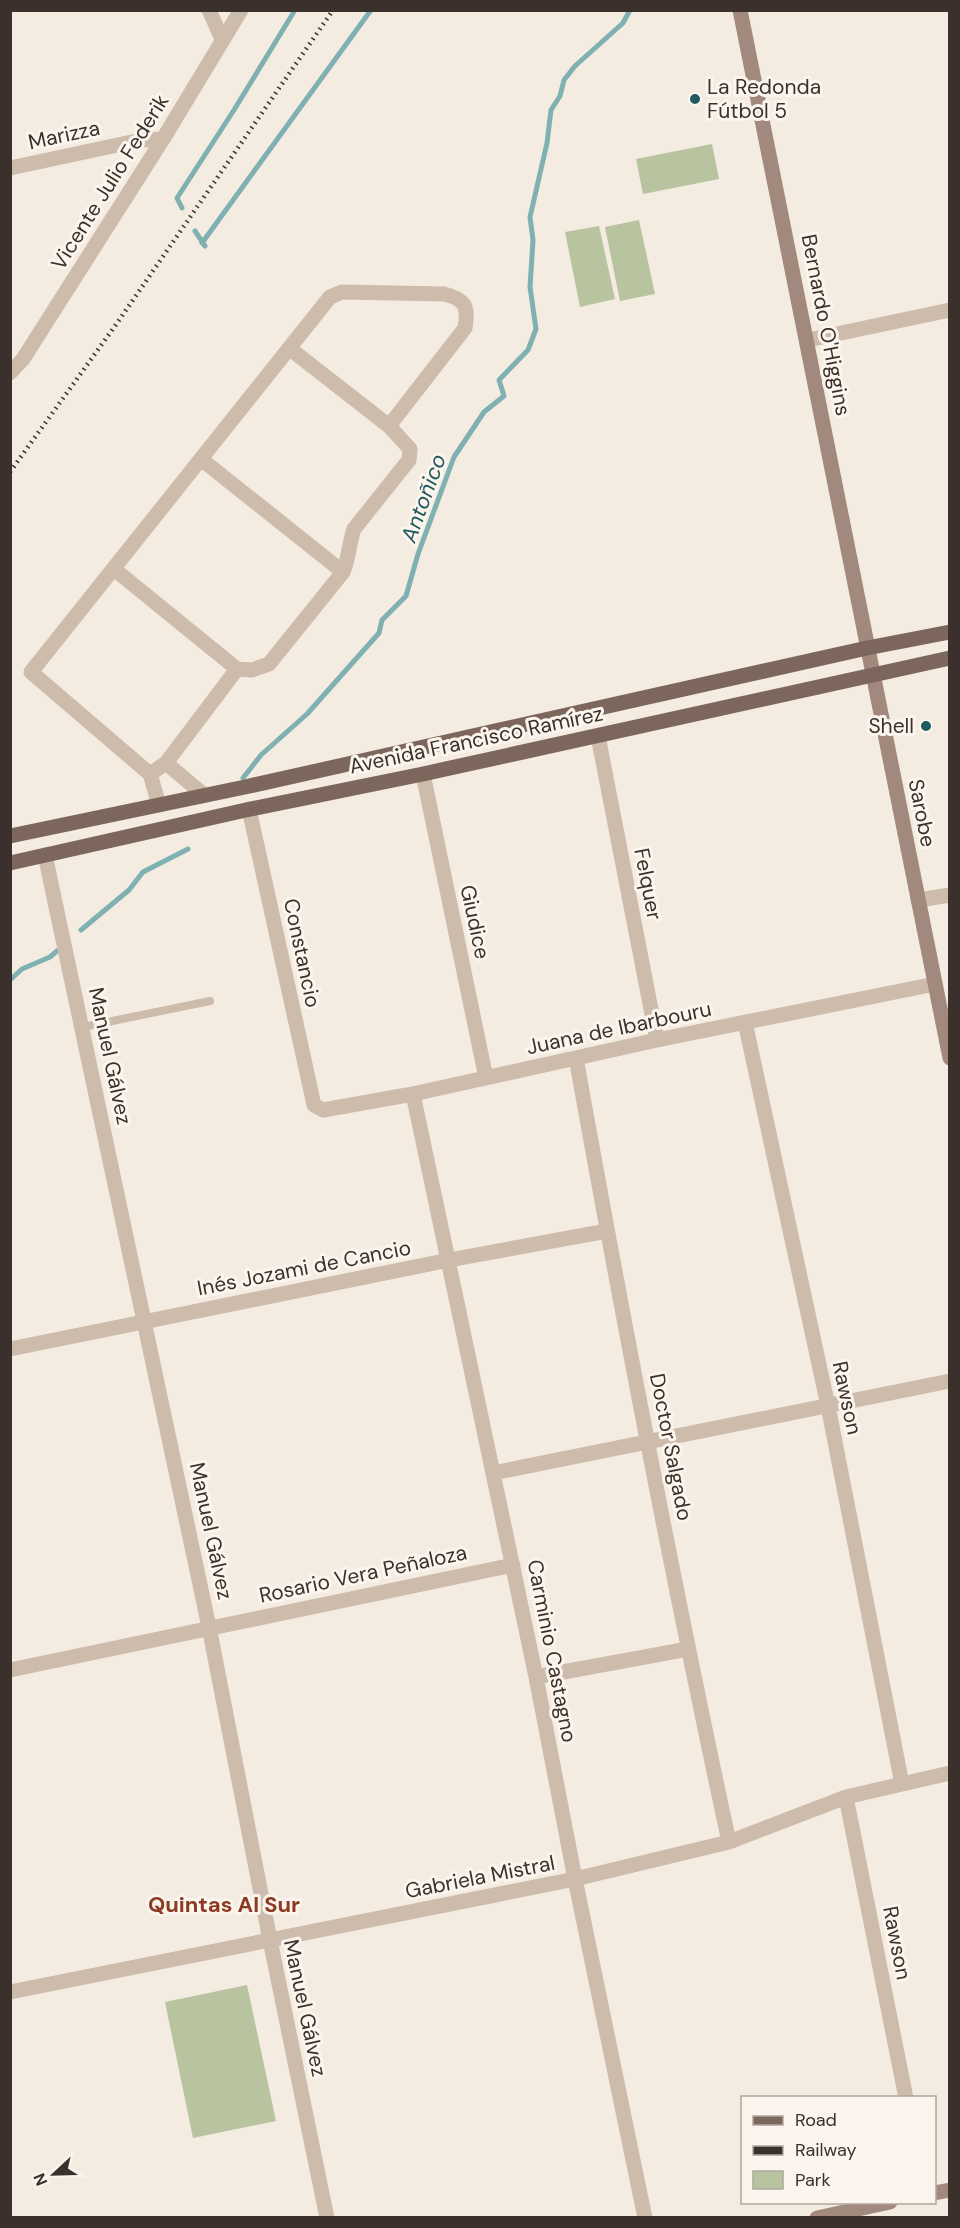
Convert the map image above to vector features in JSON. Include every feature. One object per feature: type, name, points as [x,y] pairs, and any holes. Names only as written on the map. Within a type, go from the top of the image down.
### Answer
[{"type":"main road","name":"Avenida Francisco Ramírez","points":[[10,836],[867,648],[950,632]]},
{"type":"main road","name":"Avenida Francisco Ramírez","points":[[10,863],[249,809],[423,774],[950,658]]},
{"type":"street","points":[[209,10],[222,39]]},
{"type":"street","name":"Vicente Julio Federik","points":[[10,373],[23,359],[163,139],[241,10]]},
{"type":"street","name":"Bernardo O'Higgins","points":[[740,10],[808,340],[867,648]]},
{"type":"street","name":"Marizza","points":[[10,168],[141,140],[163,139]]},
{"type":"street","points":[[159,805],[150,774],[31,672],[330,297],[342,292],[444,294],[458,297],[464,304],[467,315],[465,328],[389,426]]},
{"type":"street","points":[[808,340],[950,310]]},
{"type":"street","points":[[114,569],[237,669],[252,670],[269,664],[342,572],[347,561],[354,529],[409,460],[410,449],[389,426],[289,348]]},
{"type":"street","points":[[201,459],[342,572]]},
{"type":"street","name":"Sarobe","points":[[867,648],[950,1058]]},
{"type":"street","points":[[150,774],[166,763],[237,669]]},
{"type":"street","name":"Felquer","points":[[598,736],[657,1040]]},
{"type":"street","points":[[166,763],[204,795]]},
{"type":"street","name":"Giudice","points":[[423,774],[486,1078]]},
{"type":"street","name":"Constancio","points":[[249,809],[315,1105]]},
{"type":"street","name":"Manuel Gálvez","points":[[45,855],[146,1321],[327,2217]]},
{"type":"street","points":[[918,900],[950,894]]},
{"type":"street","name":"Juana de Ibarbouru","points":[[315,1105],[323,1110],[413,1094],[657,1040],[934,984]]},
{"type":"street","name":"Rawson","points":[[746,1022],[828,1406],[902,1784]]},
{"type":"street","name":"Doctor Salgado","points":[[576,1058],[688,1649],[729,1842]]},
{"type":"street","name":"Carminio Castagno","points":[[413,1094],[513,1565],[645,2217]]},
{"type":"street","name":"Inés Jozami de Cancio","points":[[10,1349],[449,1260],[607,1231]]},
{"type":"street","points":[[493,1473],[950,1381]]},
{"type":"street","name":"Rosario Vera Peñaloza","points":[[10,1670],[513,1565]]},
{"type":"street","points":[[536,1677],[688,1649]]},
{"type":"street","name":"Gabriela Mistral","points":[[10,1992],[575,1879],[729,1842],[846,1797],[950,1773]]},
{"type":"street","name":"Rawson","points":[[846,1797],[906,2096]]},
{"type":"street","points":[[817,2217],[880,2204]]},
{"type":"lane","points":[[83,1027],[210,1001]]},
{"type":"green space","points":[[712,144],[719,179],[643,194],[636,159]]},
{"type":"green space","points":[[639,220],[655,294],[620,301],[605,227]]},
{"type":"green space","points":[[599,226],[615,299],[580,307],[565,232]]},
{"type":"green space","points":[[247,1985],[276,2121],[193,2138],[165,2002]]},
{"type":"waterway","points":[[182,208],[177,198],[295,10]]},
{"type":"waterway","points":[[202,243],[371,10]]},
{"type":"waterway","name":"Antoñico","points":[[243,778],[261,755],[307,714],[379,633],[382,620],[406,596],[418,554],[454,457],[484,412],[504,396],[499,380],[528,350],[536,329],[530,287],[533,240],[530,217],[547,143],[551,110],[560,96],[564,80],[575,66],[623,23],[630,10]]},
{"type":"waterway","points":[[195,231],[205,246]]},
{"type":"waterway","name":"Antoñico","points":[[81,930],[129,890],[143,872],[188,849]]},
{"type":"waterway","name":"Antoñico","points":[[10,980],[22,969],[50,957],[57,951]]},
{"type":"railway","points":[[10,472],[115,326],[333,10]]},
{"type":"place","name":"La Redonda Fútbol 5","points":[[695,99]]},
{"type":"place","name":"Shell","points":[[926,726]]},
{"type":"district","name":"Quintas Al Sur","points":[[224,1904]]}]
